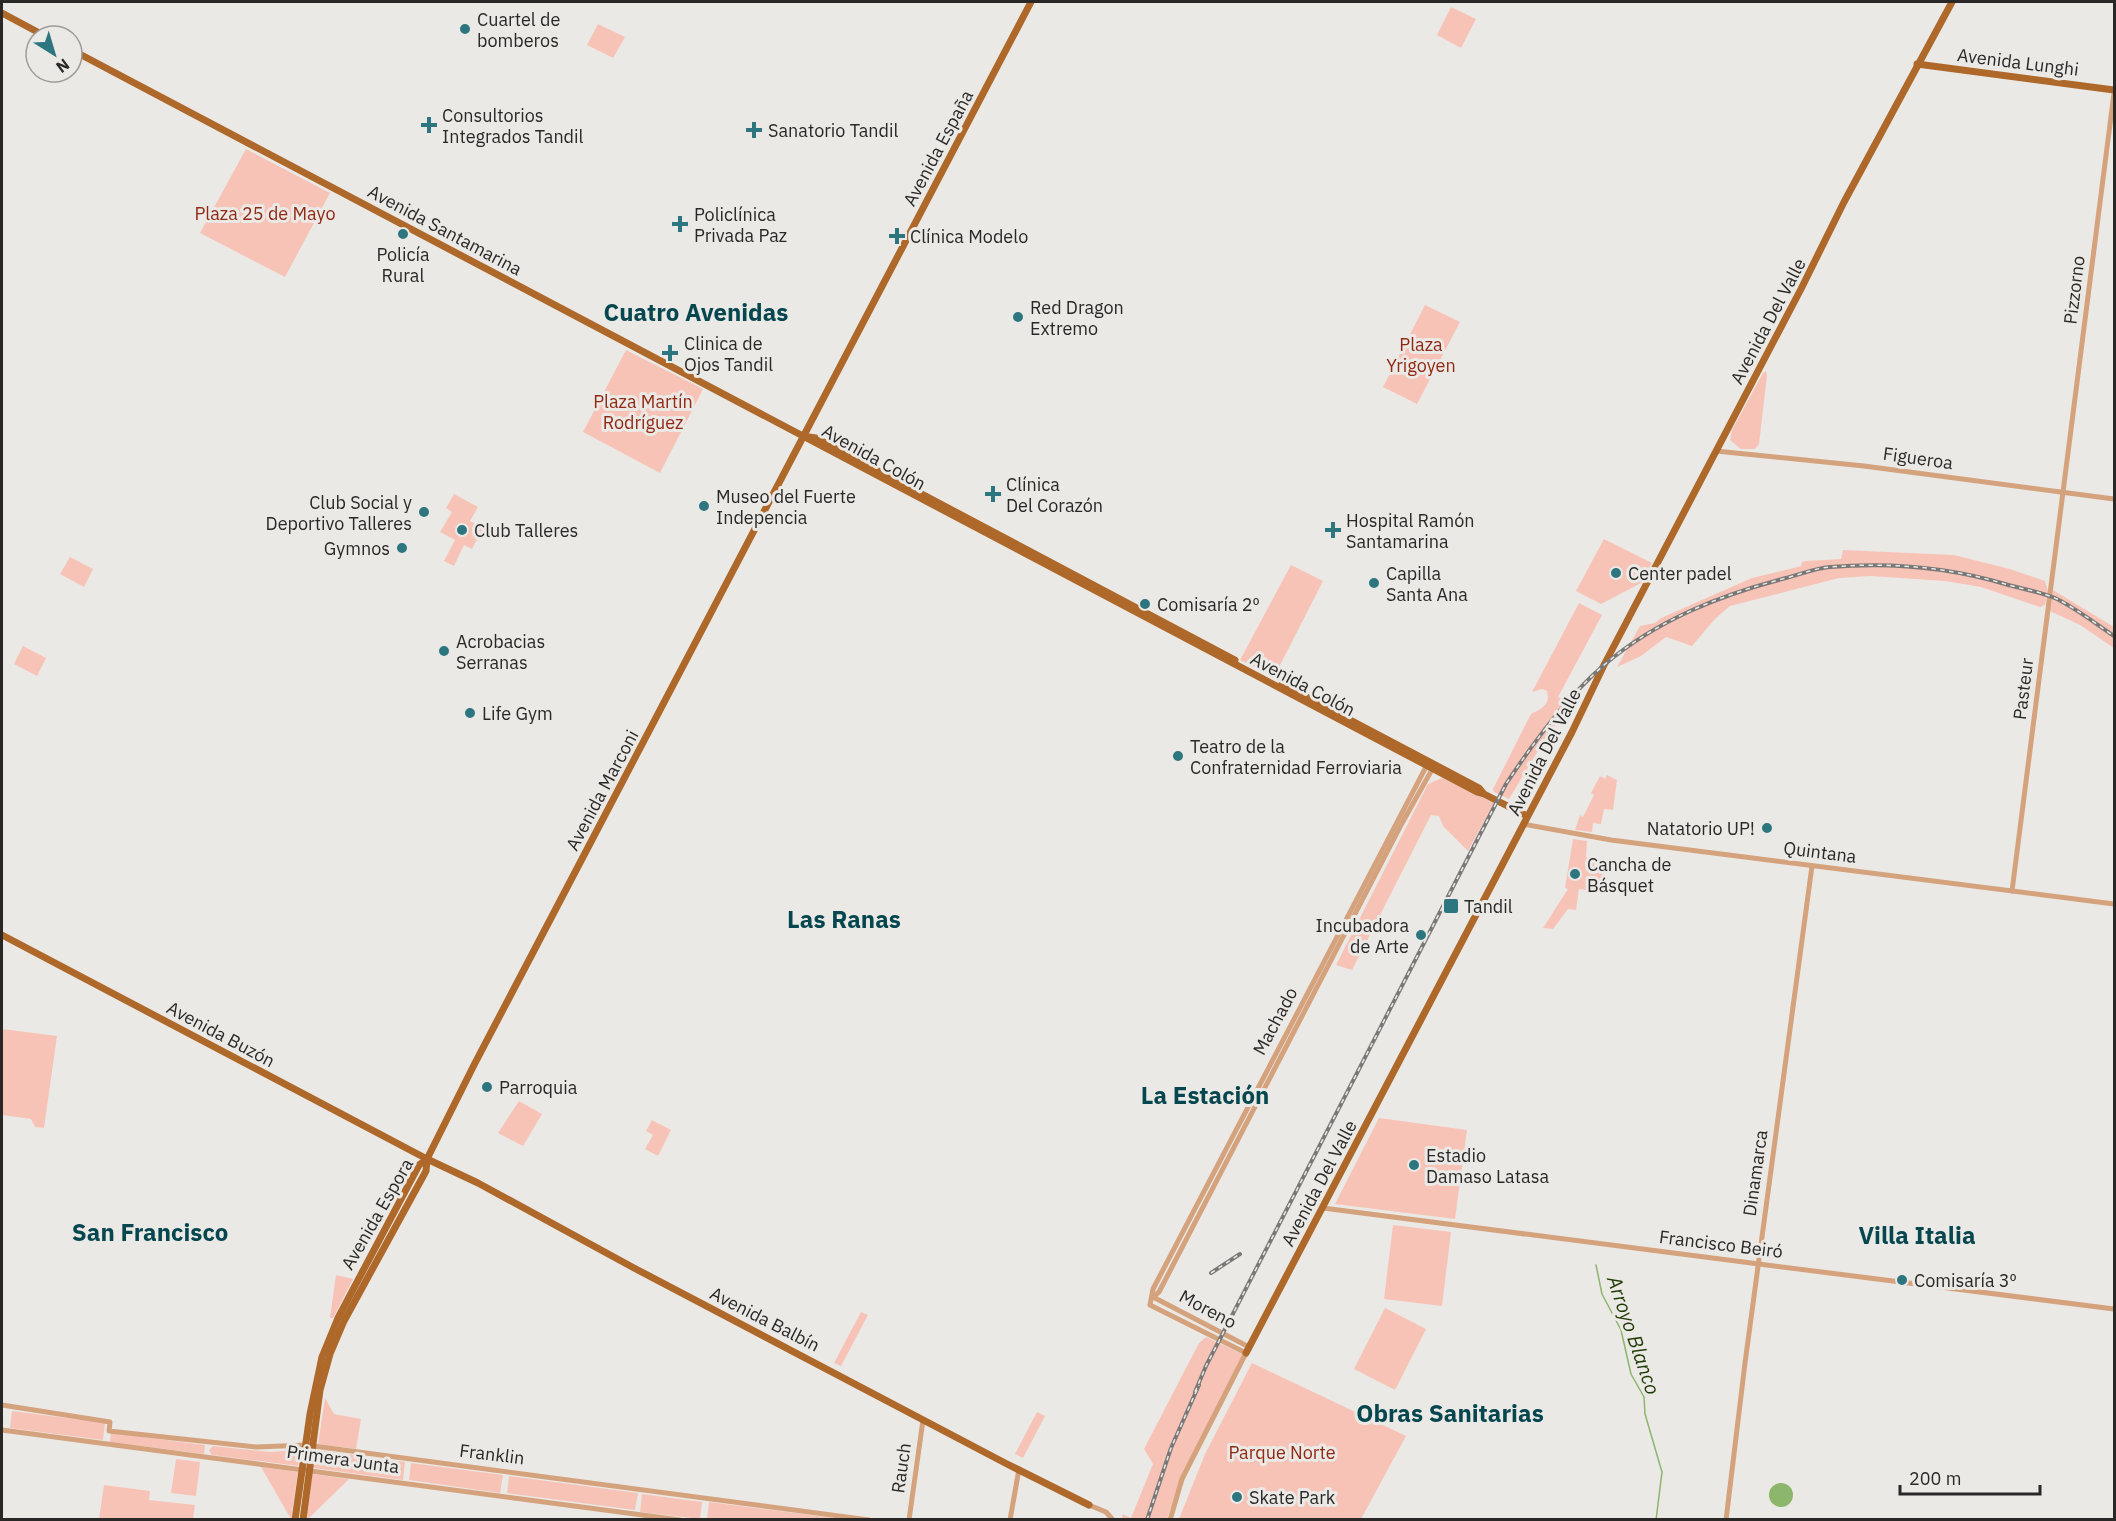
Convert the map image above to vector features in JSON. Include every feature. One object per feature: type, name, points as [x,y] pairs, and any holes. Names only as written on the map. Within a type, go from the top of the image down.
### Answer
[{"type":"main road","name":"Avenida España","points":[[804,435],[1031,2]]},
{"type":"main road","name":"Avenida Del Valle","points":[[1247,1350],[1917,64],[1952,2]]},
{"type":"main road","points":[[2,13],[24,25]]},
{"type":"main road","name":"Avenida Santamarina","points":[[84,56],[804,435]]},
{"type":"main road","name":"Avenida Lunghi","points":[[1917,64],[2115,92]]},
{"type":"main road","name":"Avenida Colón","points":[[804,435],[896,487],[1430,765],[1477,792],[1527,816]]},
{"type":"main road","name":"Avenida Marconi","points":[[427,1159],[804,435]]},
{"type":"main road","name":"Avenida Buzón","points":[[2,935],[427,1159]]},
{"type":"main road","name":"Avenida Balbín","points":[[427,1159],[1089,1505]]},
{"type":"main road","name":"Avenida Espora","points":[[303,1520],[306,1469],[318,1371],[332,1331],[359,1276],[419,1165],[427,1159]]},
{"type":"main road","name":"Avenida Espora","points":[[295,1520],[306,1469]]},
{"type":"street","name":"Pizzorno","points":[[2063,491],[2115,92]]},
{"type":"street","name":"Figueroa","points":[[1716,450],[2115,499]]},
{"type":"street","name":"Pasteur","points":[[2012,891],[2063,491]]},
{"type":"street","name":"Machado","points":[[1150,1305],[1153,1297],[1159,1292],[1430,765]]},
{"type":"street","name":"Quintana","points":[[1523,824],[1611,840],[2115,904]]},
{"type":"street","name":"Dinamarca","points":[[1726,1520],[1812,866]]},
{"type":"street","name":"Francisco Beiró","points":[[1323,1208],[2115,1309]]},
{"type":"street","name":"Moreno","points":[[1153,1297],[1247,1350]]},
{"type":"street","name":"Moreno","points":[[1150,1305],[1247,1350]]},
{"type":"street","name":"Avenida Del Valle","points":[[1170,1520],[1182,1479],[1247,1350]]},
{"type":"street","name":"Franklin","points":[[2,1405],[110,1422],[109,1431],[257,1447],[309,1445],[869,1520]]},
{"type":"street","name":"Rauch","points":[[909,1520],[923,1420]]},
{"type":"street","name":"Primera Junta","points":[[2,1430],[681,1520]]},
{"type":"street","points":[[1010,1520],[1019,1469]]},
{"type":"street","points":[[1089,1505],[1106,1512],[1113,1520]]},
{"type":"green space","points":[[1451,7],[1476,19],[1461,48],[1437,35]]},
{"type":"green space","points":[[598,24],[625,37],[613,58],[587,45]]},
{"type":"green space","name":"Plaza 25 de Mayo","points":[[246,149],[330,193],[285,277],[200,233]]},
{"type":"green space","name":"Plaza Yrigoyen","points":[[1425,305],[1460,322],[1417,404],[1383,387]]},
{"type":"green space","name":"Plaza Martín Rodríguez","points":[[626,350],[703,389],[660,473],[583,432]]},
{"type":"green space","points":[[1766,371],[1759,444],[1755,449],[1741,449],[1730,440],[1732,430]]},
{"type":"green space","points":[[454,494],[478,507],[470,521],[483,528],[472,549],[464,545],[454,566],[444,561],[455,540],[440,532],[452,512],[446,508]]},
{"type":"green space","name":"Center padel","points":[[1604,539],[1652,563],[1641,583],[1601,604],[1576,591]]},
{"type":"green space","points":[[1843,550],[1954,555],[2010,569],[2045,581],[2048,591],[2045,605],[2040,607],[1981,587],[1945,581],[1870,576],[1839,578],[1730,606],[1715,619],[1692,646],[1666,637],[1641,656],[1617,667],[1640,626],[1655,623],[1661,618],[1752,578],[1801,566],[1802,562],[1806,561],[1841,559]]},
{"type":"green space","points":[[70,557],[93,569],[84,587],[60,574]]},
{"type":"green space","points":[[1291,565],[1323,581],[1274,677],[1240,660]]},
{"type":"green space","points":[[2053,590],[2114,627],[2114,648],[2080,625],[2050,611]]},
{"type":"green space","points":[[1579,603],[1602,615],[1558,697],[1572,703],[1547,736],[1509,799],[1494,792],[1493,789],[1531,714],[1547,703],[1547,691],[1542,689],[1532,692]]},
{"type":"green space","points":[[23,646],[46,658],[37,676],[14,664]]},
{"type":"green space","points":[[1607,775],[1617,780],[1613,810],[1604,809],[1601,824],[1593,823],[1592,832],[1575,830],[1580,815],[1583,817],[1594,795],[1591,793],[1600,776],[1605,779]]},
{"type":"green space","points":[[1442,778],[1494,803],[1468,851],[1443,826],[1439,816],[1431,815],[1352,970],[1336,965],[1428,784]]},
{"type":"green space","points":[[1573,839],[1587,841],[1586,857],[1606,859],[1601,892],[1579,889],[1576,910],[1568,909],[1553,929],[1543,928],[1568,889],[1565,888]]},
{"type":"green space","points":[[2,1029],[57,1036],[44,1128],[35,1127],[31,1119],[2,1115]]},
{"type":"green space","points":[[519,1101],[542,1114],[523,1146],[498,1133]]},
{"type":"green space","points":[[1379,1118],[1467,1130],[1455,1219],[1335,1204]]},
{"type":"green space","points":[[652,1120],[671,1130],[658,1156],[645,1149],[653,1135],[646,1131]]},
{"type":"green space","points":[[1393,1225],[1451,1232],[1442,1306],[1384,1299]]},
{"type":"green space","points":[[336,1275],[353,1279],[333,1318],[330,1318]]},
{"type":"green space","points":[[1385,1308],[1426,1329],[1395,1390],[1354,1369]]},
{"type":"green space","points":[[861,1312],[868,1315],[841,1366],[834,1363]]},
{"type":"green space","points":[[1206,1337],[1244,1355],[1182,1475],[1167,1519],[1121,1520],[1123,1514],[1131,1518],[1153,1464],[1144,1449],[1199,1343]]},
{"type":"green space","name":"Parque Norte","points":[[1252,1363],[1406,1436],[1361,1519],[1179,1519],[1205,1454]]},
{"type":"green space","points":[[325,1398],[334,1414],[361,1419],[356,1449],[318,1444]]},
{"type":"green space","points":[[12,1411],[105,1423],[103,1440],[10,1428]]},
{"type":"green space","points":[[1037,1412],[1045,1416],[1023,1458],[1015,1454]]},
{"type":"green space","points":[[111,1433],[205,1445],[204,1454],[110,1442]]},
{"type":"green space","points":[[213,1446],[271,1452],[301,1449],[298,1466],[212,1455],[209,1450]]},
{"type":"green space","points":[[316,1450],[405,1462],[403,1480],[313,1468]]},
{"type":"green space","points":[[176,1459],[200,1462],[196,1496],[171,1493]]},
{"type":"green space","points":[[411,1463],[503,1475],[500,1493],[409,1480]]},
{"type":"green space","points":[[261,1467],[298,1472],[291,1519]]},
{"type":"green space","points":[[312,1474],[349,1479],[307,1520]]},
{"type":"green space","points":[[509,1476],[638,1493],[635,1510],[507,1493]]},
{"type":"green space","points":[[104,1485],[150,1491],[149,1500],[195,1505],[193,1519],[99,1519]]},
{"type":"green space","points":[[642,1494],[702,1502],[700,1519],[640,1512]]},
{"type":"green space","points":[[709,1502],[841,1519],[707,1519]]},
{"type":"shaded area","points":[[1781,1483],[1789,1487],[1793,1495],[1789,1503],[1781,1507],[1773,1503],[1769,1495],[1773,1487]]},
{"type":"waterway","name":"Arroyo Blanco","points":[[1596,1265],[1602,1294],[1621,1330],[1631,1374],[1644,1397],[1645,1414],[1662,1472],[1656,1520]]},
{"type":"railway","points":[[1195,1392],[1206,1366],[1506,784],[1551,721],[1604,665],[1624,649],[1667,622],[1713,601],[1761,585],[1830,567],[1875,565],[1919,567],[1984,578],[2051,597],[2079,612],[2114,636]]},
{"type":"railway","points":[[1211,1273],[1240,1254]]},
{"type":"railway","points":[[1147,1520],[1171,1448],[1199,1385]]},
{"type":"place","name":"Cuartel de bomberos","points":[[465,29]]},
{"type":"place","name":"Consultorios Integrados Tandil","points":[[429,125]]},
{"type":"place","name":"Sanatorio Tandil","points":[[754,130]]},
{"type":"place","name":"Policlínica Privada Paz","points":[[680,224]]},
{"type":"place","name":"Policía Rural","points":[[403,234]]},
{"type":"place","name":"Clínica Modelo","points":[[897,236]]},
{"type":"place","name":"Red Dragon Extremo","points":[[1018,317]]},
{"type":"place","name":"Clinica de Ojos Tandil","points":[[670,353]]},
{"type":"place","name":"Clínica Del Corazón","points":[[993,494]]},
{"type":"place","name":"Museo del Fuerte Indepencia","points":[[704,506]]},
{"type":"place","name":"Club Social y Deportivo Talleres","points":[[424,512]]},
{"type":"place","name":"Club Talleres","points":[[462,530]]},
{"type":"place","name":"Hospital Ramón Santamarina","points":[[1333,530]]},
{"type":"place","name":"Gymnos","points":[[402,548]]},
{"type":"place","name":"Center padel","points":[[1616,573]]},
{"type":"place","name":"Capilla Santa Ana","points":[[1374,583]]},
{"type":"place","name":"Comisaría 2º","points":[[1145,604]]},
{"type":"place","name":"Acrobacias Serranas","points":[[444,651]]},
{"type":"place","name":"Life Gym","points":[[470,713]]},
{"type":"place","name":"Teatro de la Confraternidad Ferroviaria","points":[[1178,756]]},
{"type":"place","name":"Natatorio UP!","points":[[1767,828]]},
{"type":"place","name":"Cancha de Básquet","points":[[1575,874]]},
{"type":"place","name":"Tandil","points":[[1451,906]]},
{"type":"place","name":"Incubadora de Arte","points":[[1421,935]]},
{"type":"place","name":"Parroquia","points":[[487,1087]]},
{"type":"place","name":"Estadio Damaso Latasa","points":[[1414,1165]]},
{"type":"place","name":"Comisaría 3º","points":[[1902,1280]]},
{"type":"place","name":"Skate Park","points":[[1237,1497]]},
{"type":"district","name":"Cuatro Avenidas","points":[[696,312]]},
{"type":"district","name":"Las Ranas","points":[[844,919]]},
{"type":"district","name":"La Estación","points":[[1205,1095]]},
{"type":"district","name":"San Francisco","points":[[150,1232]]},
{"type":"district","name":"Villa Italia","points":[[1917,1235]]},
{"type":"district","name":"Obras Sanitarias","points":[[1450,1413]]}]
